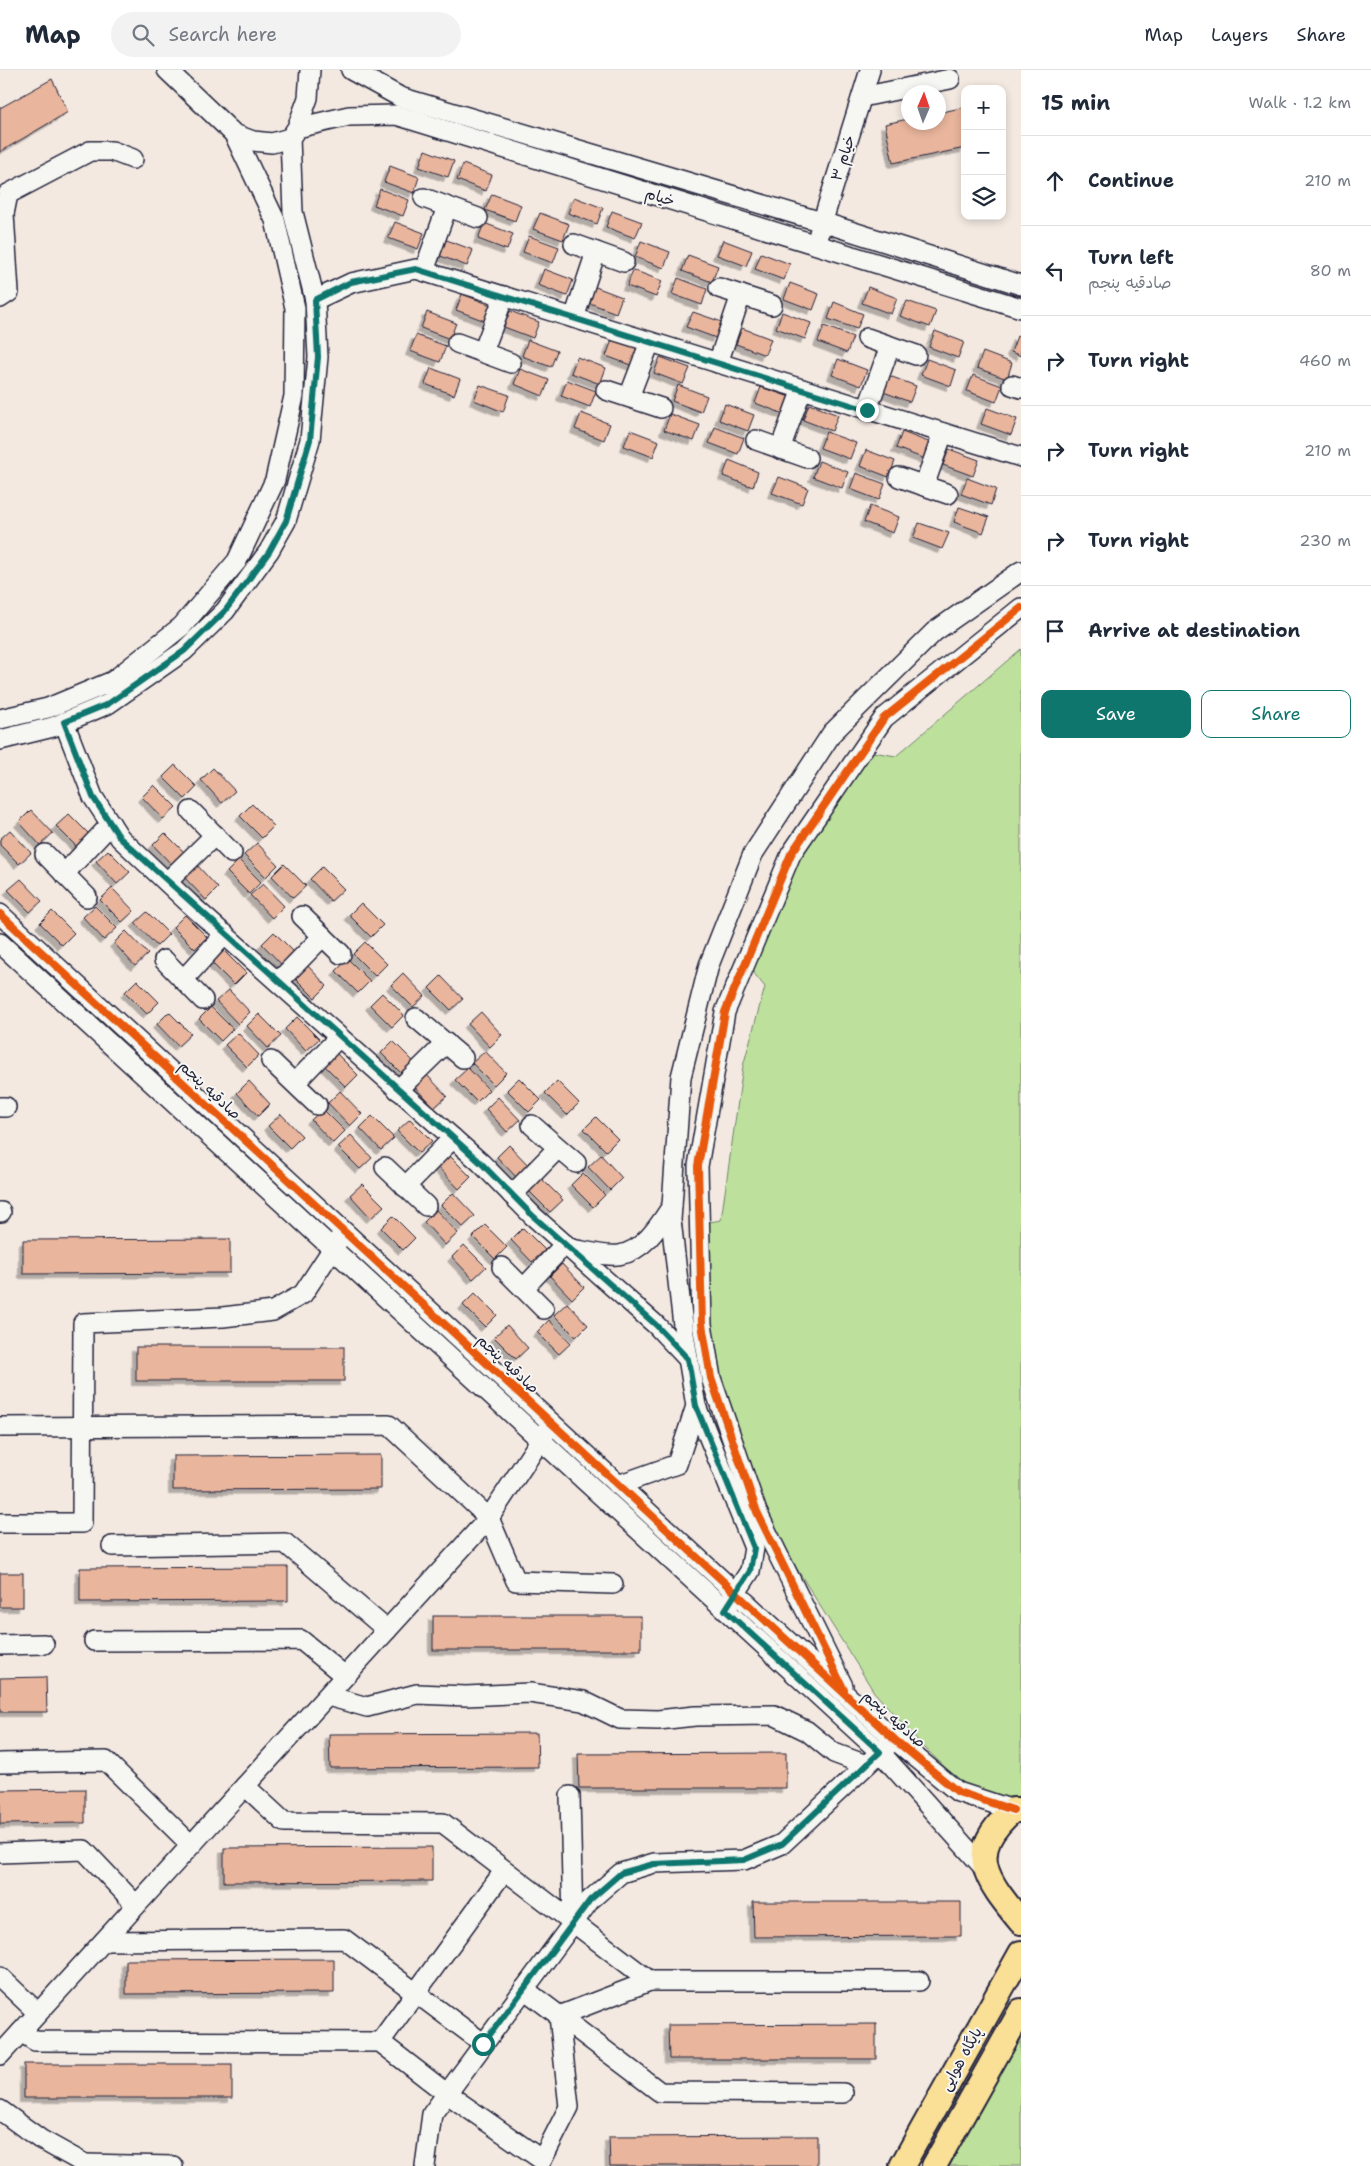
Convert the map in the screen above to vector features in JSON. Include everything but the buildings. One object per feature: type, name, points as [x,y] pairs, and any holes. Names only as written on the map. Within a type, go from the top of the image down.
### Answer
[{"type":"main road","points":[[1017,1810],[1001,1820],[984,1845],[985,1869],[1005,1903],[1021,1922]]},
{"type":"main road","name":"پایگاه هوایی","points":[[902,2166],[1021,1953]]},
{"type":"main road","name":"پایگاه هوایی","points":[[934,2166],[1021,2011]]},
{"type":"street","points":[[0,719],[48,708],[113,681],[182,626],[237,561],[250,538],[275,480],[294,396],[294,308],[275,220],[234,134],[167,70]]},
{"type":"street","points":[[0,740],[64,722],[108,704],[184,651],[225,611],[269,552],[286,521],[310,440],[318,357],[315,300],[293,212],[293,133],[308,98],[310,70]]},
{"type":"street","name":"خیام","points":[[351,70],[398,106],[815,246],[1021,308]]},
{"type":"street","name":"خیام ۳","points":[[815,246],[870,70]]},
{"type":"street","points":[[862,97],[950,79]]},
{"type":"street","name":"خیام","points":[[234,134],[253,141],[272,144],[293,133],[349,116],[398,106],[822,222],[1021,284]]},
{"type":"street","points":[[0,298],[8,292],[4,214],[8,194],[90,151],[112,151],[132,159]]},
{"type":"street","points":[[424,198],[478,218]]},
{"type":"street","points":[[424,271],[447,207]]},
{"type":"street","points":[[275,220],[293,212]]},
{"type":"street","points":[[574,244],[624,262]]},
{"type":"street","points":[[574,318],[596,252]]},
{"type":"street","points":[[315,300],[351,282],[416,269],[867,410],[1020,454]]},
{"type":"street","points":[[719,288],[772,305]]},
{"type":"street","points":[[718,363],[741,295]]},
{"type":"street","points":[[483,352],[504,296]]},
{"type":"street","points":[[867,338],[916,355]]},
{"type":"street","points":[[629,398],[650,342]]},
{"type":"street","points":[[457,343],[511,363]]},
{"type":"street","points":[[867,410],[890,346]]},
{"type":"street","points":[[780,449],[802,389]]},
{"type":"street","points":[[606,390],[661,408]]},
{"type":"street","points":[[924,486],[943,433]]},
{"type":"street","points":[[756,440],[807,458]]},
{"type":"street","points":[[899,477],[948,494]]},
{"type":"street","points":[[250,538],[269,552]]},
{"type":"street","points":[[725,1610],[750,1571],[754,1548],[696,1406],[670,1220],[681,1077],[706,974],[753,854],[832,733],[934,632],[1021,571]]},
{"type":"street","points":[[848,1696],[757,1512],[711,1378],[702,1324],[698,1166],[725,1012],[791,854],[884,718],[1021,608]]},
{"type":"street","points":[[64,722],[93,797],[120,838],[453,1138],[512,1195],[656,1325],[688,1359]]},
{"type":"street","points":[[191,811],[232,853]]},
{"type":"street","points":[[64,874],[111,824]]},
{"type":"street","points":[[167,882],[215,835]]},
{"type":"street","points":[[764,837],[791,854]]},
{"type":"street","points":[[45,854],[87,896]]},
{"type":"street","name":"صادقیه پنجم","points":[[0,914],[895,1740],[958,1792],[1017,1810]]},
{"type":"street","points":[[302,916],[341,954]]},
{"type":"street","points":[[183,980],[225,934]]},
{"type":"street","points":[[278,982],[323,936]]},
{"type":"street","points":[[0,943],[880,1752],[985,1869]]},
{"type":"street","points":[[164,960],[203,1000]]},
{"type":"street","points":[[416,1018],[463,1058]]},
{"type":"street","points":[[294,1083],[339,1037]]},
{"type":"street","points":[[398,1090],[446,1043]]},
{"type":"street","points":[[272,1061],[317,1104]]},
{"type":"street","points":[[532,1125],[576,1163]]},
{"type":"street","points":[[405,1187],[453,1138]]},
{"type":"street","points":[[512,1195],[558,1148]]},
{"type":"street","points":[[385,1167],[426,1206]]},
{"type":"street","points":[[569,1246],[618,1255],[646,1240],[656,1231],[672,1206]]},
{"type":"street","points":[[0,1523],[82,1523],[83,1323],[223,1317],[273,1311],[303,1294],[332,1248],[345,1233]]},
{"type":"street","points":[[524,1288],[569,1246]]},
{"type":"street","points":[[502,1268],[544,1308]]},
{"type":"street","points":[[618,1485],[677,1464],[696,1406]]},
{"type":"street","points":[[0,2054],[489,1518],[552,1423]]},
{"type":"street","points":[[0,1427],[389,1425],[489,1518],[516,1581],[613,1584]]},
{"type":"street","points":[[112,1546],[285,1543],[387,1630]]},
{"type":"street","points":[[94,1641],[301,1640],[345,1676]]},
{"type":"street","points":[[0,1645],[44,1644]]},
{"type":"street","points":[[328,1696],[367,1707],[417,1694],[466,1696],[530,1693],[583,1701],[620,1719],[658,1720],[695,1716],[774,1715],[807,1731],[834,1753],[866,1765]]},
{"type":"street","points":[[425,2166],[432,2114],[590,1900],[621,1873],[654,1864],[744,1860],[782,1844],[895,1740]]},
{"type":"street","points":[[0,1763],[106,1761],[191,1845]]},
{"type":"street","points":[[245,1786],[284,1822],[443,1823],[572,1924],[650,1981]]},
{"type":"street","points":[[570,1796],[572,1924]]},
{"type":"street","points":[[0,1853],[84,1850],[136,1905]]},
{"type":"street","points":[[380,2042],[504,1871]]},
{"type":"street","points":[[104,1941],[344,1939],[483,2044]]},
{"type":"street","points":[[0,1977],[38,2013]]},
{"type":"street","points":[[559,2016],[650,1981],[919,1981]]},
{"type":"street","points":[[524,1989],[660,2092],[843,2093]]},
{"type":"street","points":[[21,2032],[35,2041],[380,2042],[543,2164],[569,2107],[559,2016]]},
{"type":"street","points":[[0,2110],[40,2139],[84,2165],[173,2166]]},
{"type":"green space","points":[[1021,649],[1021,1800],[999,1800],[959,1781],[922,1745],[874,1692],[787,1553],[758,1488],[714,1377],[704,1223],[721,1220],[743,1066],[765,987],[749,967],[802,849],[867,751],[896,756]]},
{"type":"green space","points":[[1021,2029],[1021,2166],[944,2166]]},
{"type":"cycle path","points":[[844,1690],[757,1512],[711,1378],[702,1324],[698,1166],[725,1012],[791,854],[884,718],[1021,608]]},
{"type":"cycle path","points":[[0,914],[895,1740],[958,1792],[1013,1810]]},
{"type":"route","points":[[483,2044],[590,1900],[621,1873],[654,1864],[744,1860],[782,1844],[880,1752],[725,1610],[750,1571],[754,1548],[696,1406],[688,1359],[656,1325],[533,1216],[481,1163],[190,904],[120,838],[93,797],[64,722],[108,704],[184,651],[225,611],[269,552],[286,521],[310,440],[318,357],[315,300],[351,282],[416,269],[867,410]]}]
